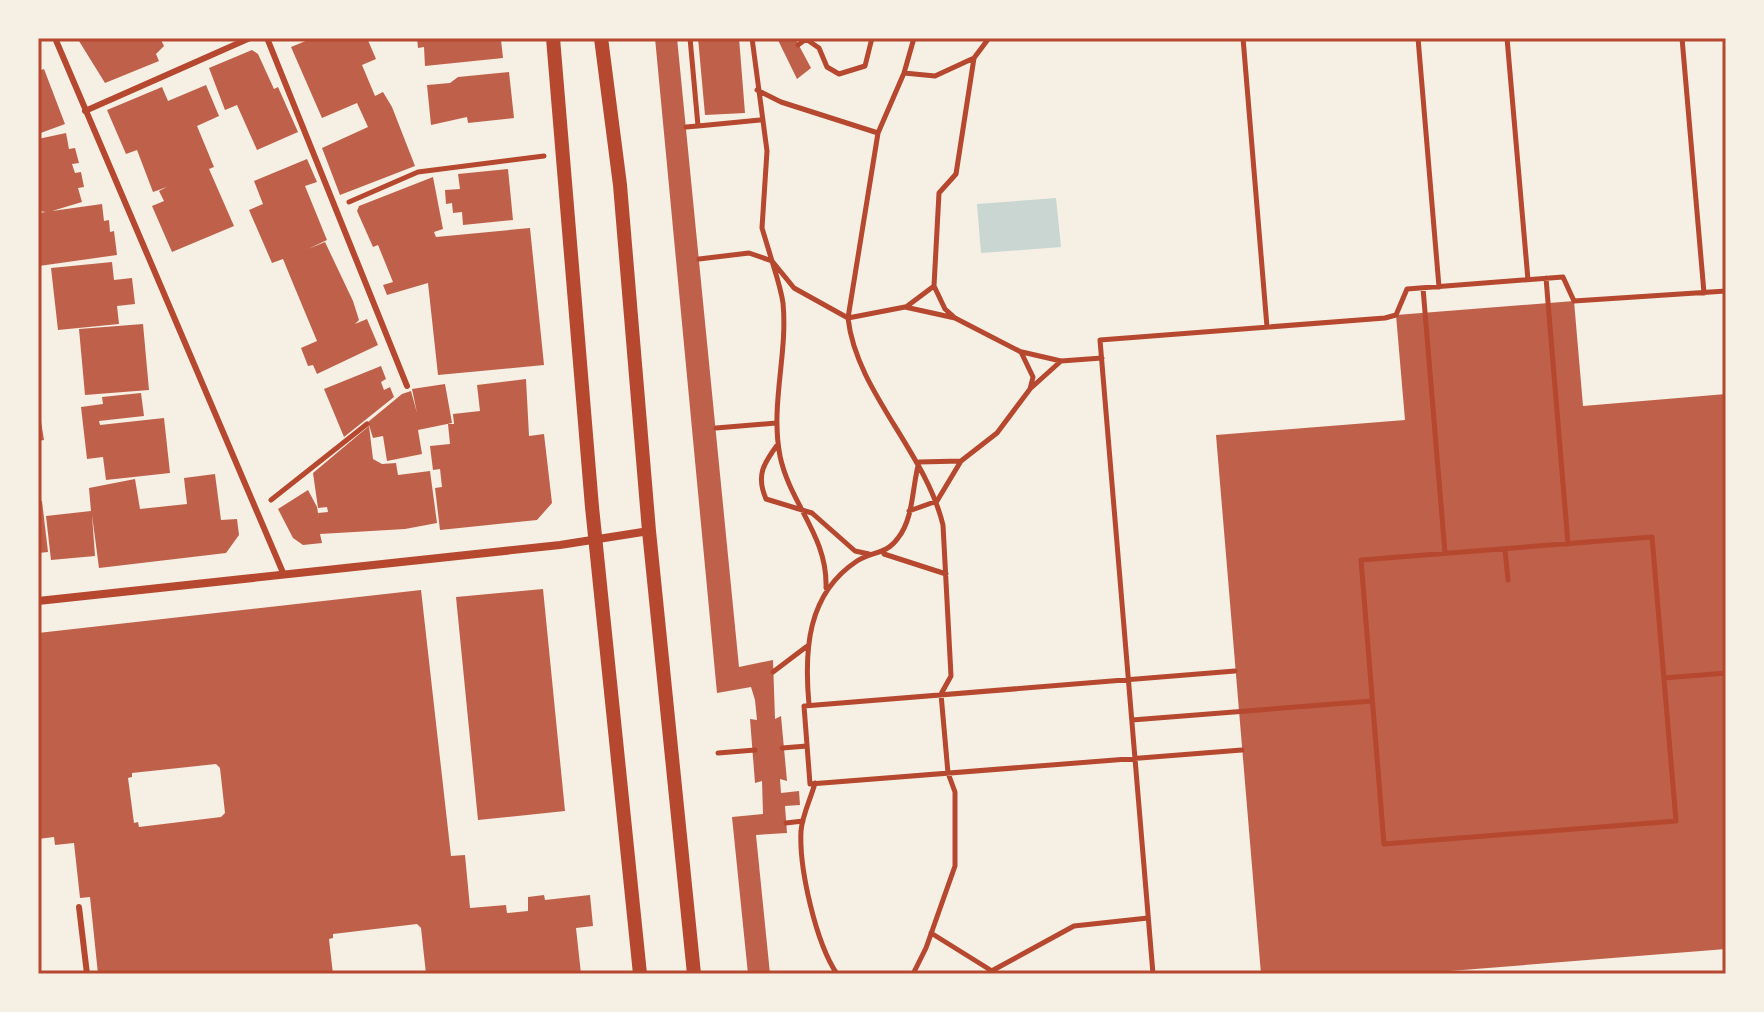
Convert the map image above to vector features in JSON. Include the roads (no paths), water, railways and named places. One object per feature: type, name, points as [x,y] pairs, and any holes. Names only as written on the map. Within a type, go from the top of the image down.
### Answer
[{"type":"street","points":[[553,38],[595,538],[640,974]]},
{"type":"street","points":[[601,38],[620,185],[649,531],[694,974]]},
{"type":"street","points":[[38,601],[560,545],[649,531]]},
{"type":"lane","points":[[55,38],[284,575]]},
{"type":"lane","points":[[85,111],[250,38]]},
{"type":"lane","points":[[267,38],[407,386]]},
{"type":"lane","points":[[79,907],[87,974]]}]
